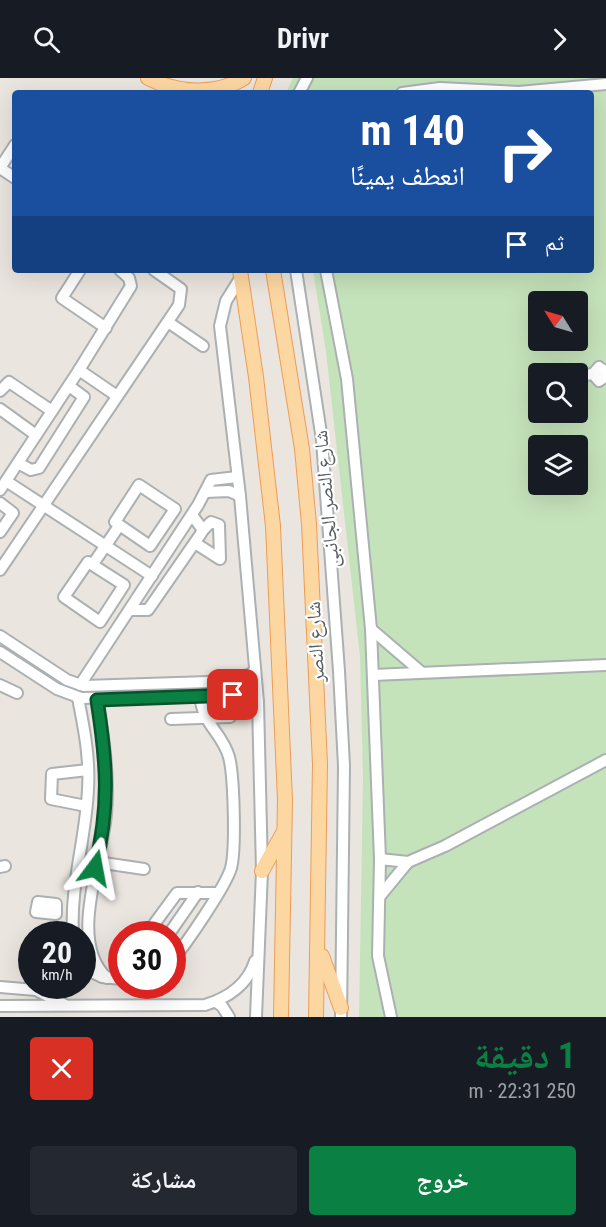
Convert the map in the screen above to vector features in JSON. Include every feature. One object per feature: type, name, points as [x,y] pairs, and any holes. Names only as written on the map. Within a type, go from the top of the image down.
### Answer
[{"type":"main road","points":[[157,85],[197,90],[217,88],[244,78]]},
{"type":"main road","name":"شارع النصر","points":[[240,273],[256,377],[273,526],[284,831],[282,1017]]},
{"type":"main road","name":"شارع النصر","points":[[273,273],[302,449],[309,524],[320,765],[319,949],[316,1017]]},
{"type":"main road","points":[[262,871],[284,831]]},
{"type":"main road","points":[[319,949],[341,1012]]},
{"type":"street","points":[[541,90],[606,84]]},
{"type":"street","points":[[425,90],[440,88],[480,90]]},
{"type":"street","points":[[0,168],[12,150]]},
{"type":"street","points":[[78,273],[62,298],[106,328]]},
{"type":"street","points":[[123,273],[129,278],[131,286],[69,386],[3,485],[43,505],[152,576]]},
{"type":"street","points":[[0,570],[168,322],[182,295],[177,285],[162,273]]},
{"type":"street","points":[[240,273],[226,301],[220,326],[240,496],[258,702],[262,871],[256,1017]]},
{"type":"street","name":"شارع النصر الجانبى","points":[[296,273],[322,440],[339,671],[344,766],[341,1012]]},
{"type":"street","points":[[327,273],[347,379],[371,629],[380,859],[378,956],[391,1017]]},
{"type":"street","points":[[168,322],[203,346]]},
{"type":"street","points":[[588,375],[593,374],[599,367],[606,374]]},
{"type":"street","points":[[79,370],[117,396]]},
{"type":"street","points":[[0,391],[9,382],[52,411]]},
{"type":"street","points":[[18,462],[31,470],[39,468],[84,397],[69,386]]},
{"type":"street","points":[[0,409],[36,435]]},
{"type":"street","points":[[80,685],[191,517],[206,492],[207,484],[213,478],[237,477]]},
{"type":"street","points":[[175,510],[150,546],[119,526],[115,520],[138,486],[175,510],[191,517],[203,530]]},
{"type":"street","points":[[206,492],[229,491],[240,496]]},
{"type":"street","points":[[0,503],[10,510],[13,516],[0,532]]},
{"type":"street","points":[[129,610],[148,610],[203,530],[210,522],[219,525],[220,559],[195,543]]},
{"type":"street","points":[[93,564],[119,526]]},
{"type":"street","points":[[100,622],[124,585],[93,564],[87,563],[64,597],[100,622],[115,632]]},
{"type":"street","points":[[371,629],[420,671]]},
{"type":"street","points":[[0,636],[67,680],[80,685],[238,681],[255,671]]},
{"type":"street","points":[[0,652],[57,689],[78,698],[97,700],[238,695],[258,702]]},
{"type":"street","points":[[373,675],[420,671],[606,665]]},
{"type":"street","points":[[186,939],[227,877],[232,860],[231,766],[226,748],[205,718],[206,696],[210,682]]},
{"type":"street","points":[[0,685],[17,693]]},
{"type":"street","points":[[72,921],[72,910],[87,806],[88,770],[78,698]]},
{"type":"street","points":[[91,921],[90,910],[106,812],[106,753],[97,700]]},
{"type":"street","points":[[171,719],[230,717]]},
{"type":"street","points":[[380,896],[408,862],[445,846],[606,760]]},
{"type":"street","points":[[87,806],[51,800],[52,774],[88,770]]},
{"type":"street","points":[[84,831],[103,834]]},
{"type":"street","points":[[380,859],[408,862]]},
{"type":"street","points":[[97,862],[144,869]]},
{"type":"street","points":[[178,921],[198,892]]},
{"type":"street","points":[[156,921],[177,893],[217,892]]},
{"type":"street","points":[[57,909],[72,910]]},
{"type":"street","points":[[0,1006],[194,1007],[216,1002],[228,996],[247,977],[258,952]]},
{"type":"street","points":[[96,962],[107,978]]},
{"type":"street","points":[[96,975],[107,978]]},
{"type":"street","points":[[0,987],[36,990],[66,1005]]},
{"type":"street","points":[[216,1002],[222,1006],[229,1017]]},
{"type":"green space","points":[[293,78],[606,78],[606,1017],[359,1017],[363,780],[360,657],[326,352],[313,273],[594,273],[594,90],[287,90]]},
{"type":"route","points":[[95,868],[106,812],[106,753],[97,700],[233,695]]}]
